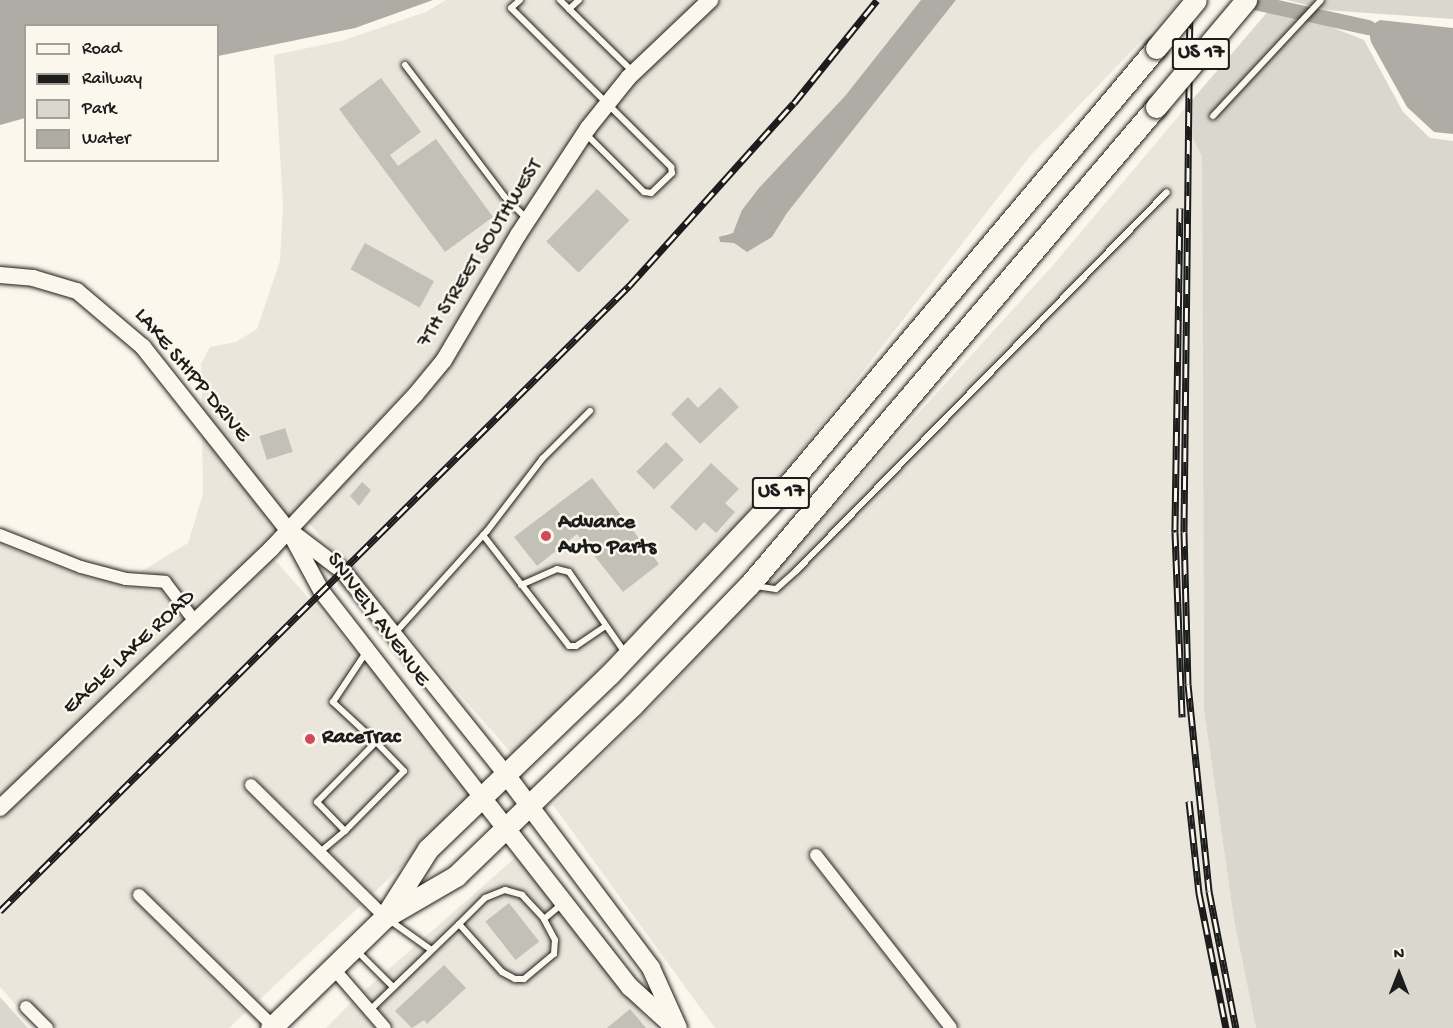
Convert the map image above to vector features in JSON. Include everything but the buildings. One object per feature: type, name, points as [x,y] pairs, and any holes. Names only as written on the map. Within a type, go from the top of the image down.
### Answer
[{"type":"highway","name":"US 17","points":[[386,917],[428,849],[507,776],[628,656],[788,485],[1196,0]]},
{"type":"highway","name":"US 17","points":[[272,1027],[386,917],[456,876],[506,830],[750,584],[1246,0]]},
{"type":"main road","name":"SNIVELY AVENUE","points":[[507,776],[651,968],[677,1028]]},
{"type":"main road","name":"SNIVELY AVENUE","points":[[483,799],[630,987],[677,1028]]},
{"type":"street","name":"7TH STREET SOUTHWEST","points":[[289,531],[444,360],[585,133],[607,104],[633,73],[710,0]]},
{"type":"street","name":"LAKE SHIPP DRIVE","points":[[0,275],[33,278],[77,291],[111,316],[155,361],[289,531]]},
{"type":"street","name":"EAGLE LAKE ROAD","points":[[0,808],[196,623],[289,531]]},
{"type":"street","name":"SNIVELY AVENUE","points":[[289,531],[343,572],[507,776]]},
{"type":"street","name":"SNIVELY AVENUE","points":[[289,531],[322,592],[483,799]]},
{"type":"street","points":[[0,535],[81,567],[126,579],[165,582],[196,623]]},
{"type":"street","points":[[251,785],[386,917]]},
{"type":"street","points":[[816,855],[951,1028]]},
{"type":"street","points":[[139,895],[272,1027]]},
{"type":"street","points":[[333,968],[385,1028]]},
{"type":"street","points":[[26,1007],[47,1028]]},
{"type":"lane","points":[[520,0],[511,8],[671,167],[672,173],[651,193],[644,192],[585,133]]},
{"type":"lane","points":[[560,0],[633,73]]},
{"type":"lane","points":[[569,9],[579,0]]},
{"type":"lane","points":[[1213,116],[1321,0]]},
{"type":"lane","points":[[405,65],[504,196],[529,221]]},
{"type":"lane","points":[[750,584],[776,589],[796,571],[1167,192]]},
{"type":"lane","points":[[394,634],[483,535],[542,459],[590,411]]},
{"type":"lane","points":[[483,535],[569,646],[576,646],[606,626]]},
{"type":"lane","points":[[521,585],[557,569],[569,572],[628,656]]},
{"type":"lane","points":[[319,853],[345,831],[366,804],[404,771],[333,702],[368,651]]},
{"type":"lane","points":[[345,831],[317,802],[361,763],[376,742]]},
{"type":"lane","points":[[370,1010],[430,949],[444,941],[459,924],[485,898],[505,890],[522,895],[543,919],[555,940],[554,954],[524,979],[515,980],[502,972],[459,924]]},
{"type":"lane","points":[[543,919],[564,902]]},
{"type":"lane","points":[[386,917],[430,949]]},
{"type":"lane","points":[[354,947],[393,987]]},
{"type":"shaded area","points":[[446,0],[699,0],[608,89],[559,156],[438,355],[289,519],[202,408],[201,364],[210,347],[236,342],[257,329],[280,261],[283,205],[274,55],[341,41],[426,12]]},
{"type":"shaded area","points":[[722,0],[921,0],[845,96],[785,163],[733,233],[724,234],[739,247],[772,237],[787,213],[956,0],[1181,0],[1031,155],[763,500],[514,756],[308,522],[449,365],[524,240],[594,133],[634,83]]},
{"type":"shaded area","points":[[1192,100],[1192,137],[1202,157],[1204,710],[1234,920],[1256,1028],[960,1028],[817,844],[806,855],[941,1028],[715,1028],[553,805],[665,692],[1055,263]]},
{"type":"shaded area","points":[[202,434],[279,530],[197,612],[170,577],[142,571],[188,543],[203,494]]},
{"type":"shaded area","points":[[0,544],[79,575],[125,587],[161,590],[186,622],[0,797]]},
{"type":"shaded area","points":[[273,558],[376,674],[472,798],[373,894],[250,773],[241,786],[361,905],[258,1001],[139,884],[129,896],[246,1012],[229,1028],[57,1028],[25,996],[17,1006],[0,987],[0,819]]},
{"type":"shaded area","points":[[517,856],[654,1028],[394,1028],[364,991]]},
{"type":"shaded area","points":[[352,1002],[375,1028],[326,1028]]},
{"type":"green space","points":[[1287,0],[1453,0],[1453,19],[1325,10]]},
{"type":"green space","points":[[1270,9],[1316,21],[1364,40],[1403,112],[1430,138],[1453,141],[1453,1028],[1256,1028],[1234,920],[1204,710],[1202,157],[1192,137],[1192,100]]},
{"type":"green space","points":[[0,997],[28,1028],[0,1028]]},
{"type":"water","points":[[0,0],[433,0],[355,28],[219,56],[219,24],[24,24],[24,118],[0,125]]},
{"type":"water","points":[[921,0],[956,0],[787,213],[772,237],[747,252],[734,243],[720,242],[719,237],[733,233],[742,210],[759,188],[845,96]]},
{"type":"water","points":[[1380,20],[1453,28],[1453,134],[1434,132],[1407,107],[1371,42],[1368,27]]},
{"type":"waterway","points":[[1245,0],[1368,27]]},
{"type":"railway","points":[[0,911],[629,286],[794,103],[877,0]]},
{"type":"railway","points":[[1190,0],[1184,532],[1188,684],[1209,891],[1236,1028]]},
{"type":"railway","points":[[1180,208],[1175,532],[1182,717]]},
{"type":"railway","points":[[1189,801],[1199,893],[1226,1028]]},
{"type":"place","name":"Advance Auto Parts","points":[[546,536]]},
{"type":"place","name":"RaceTrac","points":[[310,739]]}]
